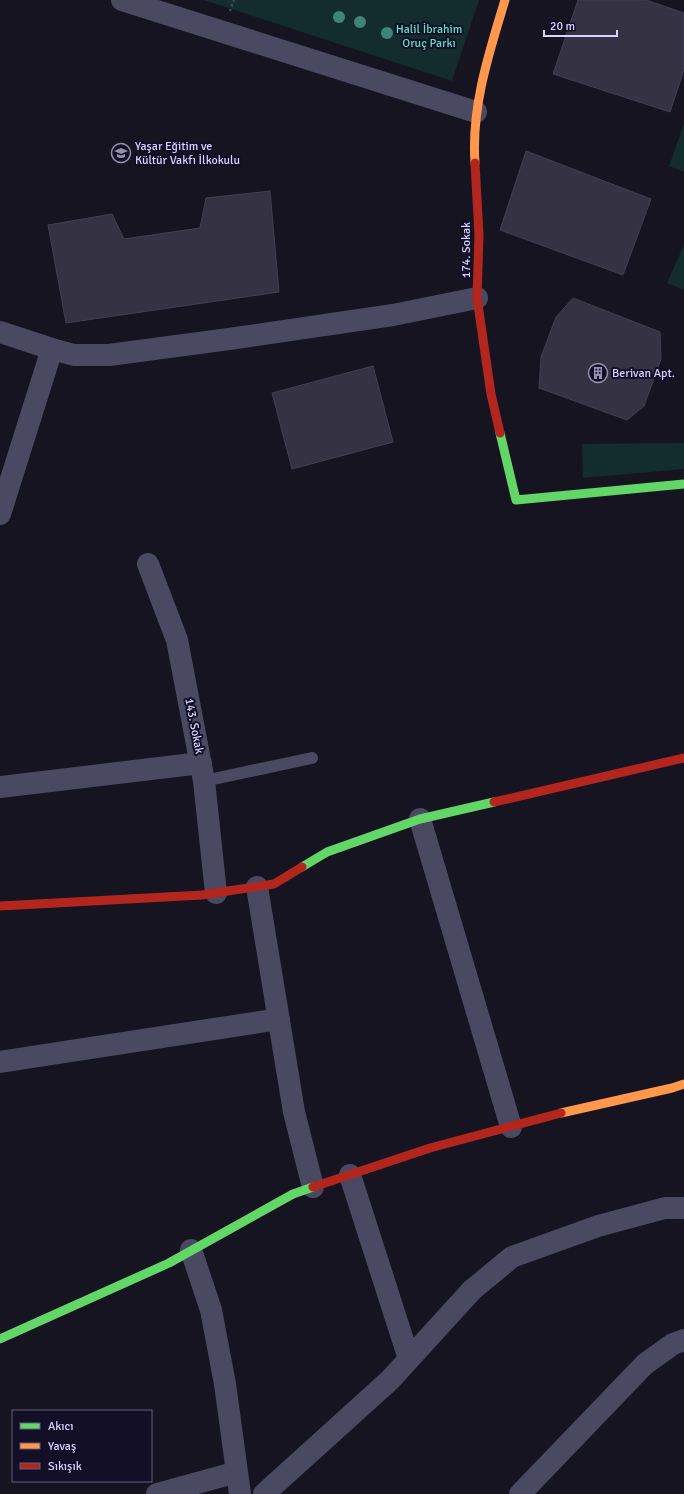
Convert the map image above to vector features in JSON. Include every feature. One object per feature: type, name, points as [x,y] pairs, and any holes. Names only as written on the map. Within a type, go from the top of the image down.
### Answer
[{"type":"street","points":[[122,0],[476,112]]},
{"type":"street","name":"174. Sokak","points":[[505,0],[488,57],[476,112],[474,150],[479,235],[477,298],[492,394],[516,500],[684,484]]},
{"type":"street","points":[[0,332],[74,355],[108,355],[393,315],[477,298]]},
{"type":"street","points":[[0,514],[52,349]]},
{"type":"street","name":"143. Sokak","points":[[148,564],[177,640],[203,772],[216,893]]},
{"type":"street","points":[[0,906],[202,895],[274,884],[327,852],[420,819],[684,758]]},
{"type":"street","points":[[0,788],[203,772]]},
{"type":"street","points":[[420,819],[511,1127]]},
{"type":"street","points":[[257,887],[294,1112],[313,1187]]},
{"type":"street","points":[[0,1062],[278,1019]]},
{"type":"street","points":[[0,1339],[169,1263],[292,1194],[430,1148],[578,1109],[684,1084]]},
{"type":"street","points":[[350,1175],[409,1359]]},
{"type":"street","points":[[264,1494],[390,1380],[472,1290],[512,1257],[598,1226],[665,1208],[684,1208]]},
{"type":"street","points":[[190,1250],[211,1310],[225,1384],[240,1494]]},
{"type":"street","points":[[520,1494],[645,1364],[673,1344],[684,1340]]},
{"type":"street","points":[[157,1494],[237,1472]]},
{"type":"lane","points":[[203,772],[312,758]]},
{"type":"green space","name":"Halil İbrahim Oruç Parkı","points":[[204,0],[479,0],[452,81]]},
{"type":"green space","points":[[684,124],[684,172],[669,166]]},
{"type":"green space","points":[[684,245],[684,290],[667,283]]},
{"type":"green space","points":[[684,443],[684,469],[583,478],[582,444]]},
{"type":"building","points":[[578,0],[646,0],[684,13],[684,70],[670,112],[553,74]]},
{"type":"building","points":[[526,151],[651,199],[623,275],[500,230]]},
{"type":"building","points":[[270,191],[279,292],[66,323],[48,225],[112,214],[124,239],[200,228],[206,198]]},
{"type":"building","name":"Berivan Apt.","points":[[573,298],[660,332],[661,359],[644,406],[627,420],[539,388],[541,357],[556,317]]},
{"type":"building","points":[[373,366],[393,442],[292,469],[272,393]]},
{"type":"traffic: fast","points":[[500,433],[516,500],[684,484]]},
{"type":"traffic: fast","points":[[302,867],[327,852],[420,819],[494,802]]},
{"type":"traffic: fast","points":[[0,1339],[169,1263],[293,1194],[313,1187]]},
{"type":"traffic: slow","points":[[475,163],[474,142],[482,80],[505,0]]},
{"type":"traffic: slow","points":[[561,1113],[684,1084]]},
{"type":"traffic: jam","points":[[475,163],[479,235],[477,298],[491,394],[500,433]]},
{"type":"traffic: jam","points":[[494,802],[684,758]]},
{"type":"traffic: jam","points":[[0,906],[202,895],[274,884],[302,867]]},
{"type":"traffic: jam","points":[[313,1187],[430,1148],[561,1113]]},
{"type":"place","name":"Yaşar Eğitim ve Kültür Vakfı İlkokulu","points":[[121,153]]},
{"type":"place","name":"Berivan Apt.","points":[[598,373]]}]
